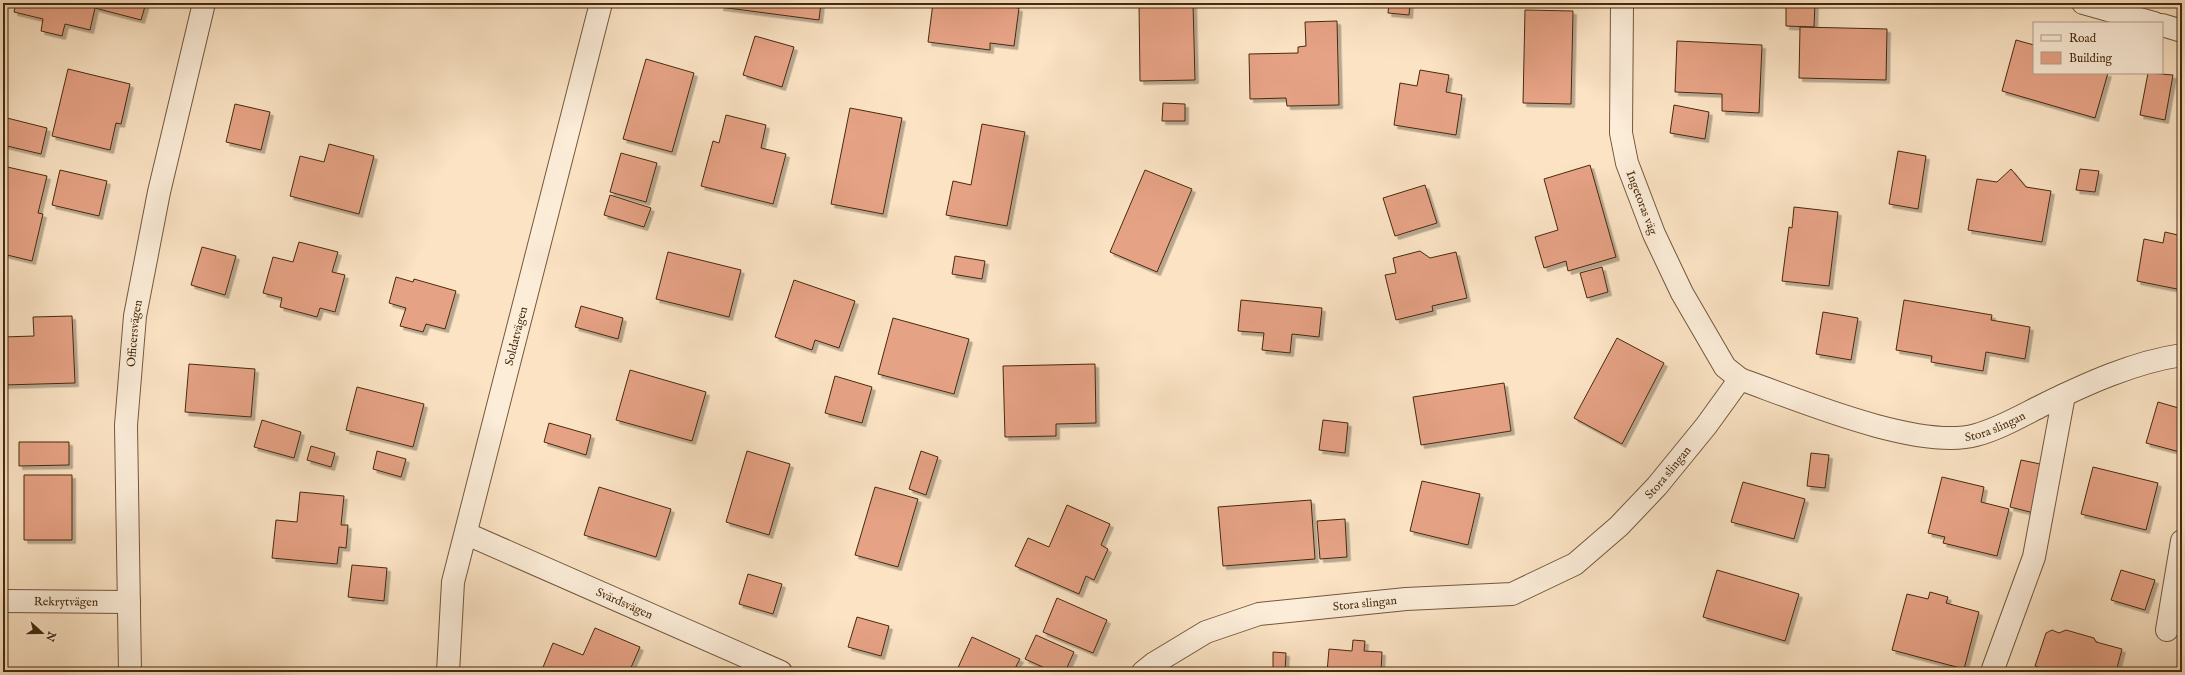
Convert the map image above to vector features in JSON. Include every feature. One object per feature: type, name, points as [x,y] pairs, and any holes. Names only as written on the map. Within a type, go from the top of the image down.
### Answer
[{"type":"street","name":"Officersvägen","points":[[130,672],[126,425],[135,316],[159,192],[204,3]]},
{"type":"street","name":"Soldatvägen","points":[[448,672],[454,582],[601,3]]},
{"type":"street","name":"Ingetoras väg","points":[[1622,3],[1621,133],[1627,163],[1654,234],[1682,293],[1725,366],[1740,379]]},
{"type":"street","points":[[2083,3],[2150,22]]},
{"type":"street","points":[[2163,25],[2182,31]]},
{"type":"street","name":"Stora slingan","points":[[1143,672],[1153,664],[1206,632],[1259,614],[1406,599],[1512,594],[1575,564],[1619,526],[1662,480],[1706,426],[1740,379],[1825,410],[1908,434],[1941,438],[1975,436],[2002,425],[2086,384],[2164,358],[2182,355]]},
{"type":"street","points":[[1993,669],[2034,557],[2064,395]]},
{"type":"street","name":"Svärdsvägen","points":[[467,534],[782,672]]},
{"type":"street","points":[[2167,630],[2182,541]]},
{"type":"street","name":"Rekrytvägen","points":[[3,601],[128,602]]},
{"type":"building","points":[[16,3],[146,3],[141,20],[95,8],[90,30],[65,24],[62,36],[41,31],[43,19],[14,12]]},
{"type":"building","points":[[720,3],[821,3],[819,20],[720,7]]},
{"type":"building","points":[[933,3],[991,3],[991,5],[1019,8],[1014,46],[990,43],[990,50],[928,42]]},
{"type":"building","points":[[1139,3],[1193,3],[1195,80],[1140,81]]},
{"type":"building","points":[[1389,3],[1410,3],[1409,15],[1388,13]]},
{"type":"building","points":[[1786,3],[1815,3],[1814,27],[1786,26]]},
{"type":"building","points":[[1525,10],[1573,11],[1571,104],[1523,103]]},
{"type":"building","points":[[1337,21],[1339,105],[1287,106],[1286,98],[1250,99],[1249,54],[1298,53],[1298,47],[1306,46],[1305,22]]},
{"type":"building","points":[[1800,27],[1887,29],[1886,80],[1799,78]]},
{"type":"building","points":[[755,36],[794,47],[782,87],[743,75]]},
{"type":"building","points":[[2016,40],[2033,45],[2033,74],[2108,74],[2095,118],[2002,91]]},
{"type":"building","points":[[1677,41],[1762,45],[1759,113],[1722,111],[1722,94],[1675,92]]},
{"type":"building","points":[[646,59],[694,73],[672,152],[623,139]]},
{"type":"building","points":[[68,69],[130,84],[121,124],[116,123],[110,150],[52,136]]},
{"type":"building","points":[[1420,70],[1449,75],[1446,92],[1462,95],[1456,135],[1394,125],[1400,83],[1417,86]]},
{"type":"building","points":[[2148,74],[2173,75],[2165,120],[2140,115]]},
{"type":"building","points":[[1163,103],[1185,104],[1185,121],[1162,121]]},
{"type":"building","points":[[235,104],[270,112],[261,150],[226,142]]},
{"type":"building","points":[[1674,105],[1709,112],[1705,139],[1670,133]]},
{"type":"building","points":[[850,108],[902,118],[883,214],[831,204]]},
{"type":"building","points":[[726,115],[766,125],[761,148],[786,154],[773,204],[701,186],[713,141],[719,143]]},
{"type":"building","points":[[3,117],[47,128],[41,154],[3,145]]},
{"type":"building","points":[[982,124],[1025,132],[1007,226],[946,215],[953,181],[971,185]]},
{"type":"building","points":[[329,144],[374,156],[359,214],[290,196],[300,156],[324,162]]},
{"type":"building","points":[[1898,151],[1926,156],[1918,209],[1889,204]]},
{"type":"building","points":[[621,153],[657,163],[646,202],[610,192]]},
{"type":"building","points":[[1590,165],[1616,257],[1568,271],[1566,261],[1544,268],[1535,237],[1558,230],[1544,179]]},
{"type":"building","points":[[3,166],[47,176],[38,213],[43,214],[32,261],[3,254]]},
{"type":"building","points":[[2011,169],[2026,187],[2051,191],[2042,242],[1968,230],[1977,179],[1997,182]]},
{"type":"building","points":[[2080,169],[2099,171],[2095,192],[2076,190]]},
{"type":"building","points":[[60,170],[107,181],[99,216],[52,205]]},
{"type":"building","points":[[1145,170],[1192,189],[1157,272],[1110,252]]},
{"type":"building","points":[[1425,185],[1437,223],[1395,236],[1383,198]]},
{"type":"building","points":[[610,195],[651,208],[644,227],[604,215]]},
{"type":"building","points":[[1794,207],[1838,212],[1829,286],[1782,281],[1789,227],[1792,228]]},
{"type":"building","points":[[2165,232],[2182,236],[2182,290],[2137,281],[2144,239],[2163,243]]},
{"type":"building","points":[[299,242],[338,252],[332,272],[345,275],[335,312],[320,308],[317,317],[280,307],[282,298],[263,293],[273,257],[293,262]]},
{"type":"building","points":[[202,247],[236,256],[225,295],[191,285]]},
{"type":"building","points":[[1420,251],[1430,258],[1456,252],[1467,298],[1432,306],[1433,311],[1396,320],[1385,275],[1396,273],[1393,258]]},
{"type":"building","points":[[668,252],[741,270],[729,317],[656,299]]},
{"type":"building","points":[[955,256],[985,261],[982,279],[952,274]]},
{"type":"building","points":[[1602,267],[1608,292],[1587,298],[1580,273]]},
{"type":"building","points":[[396,277],[413,282],[414,279],[456,291],[445,329],[426,324],[423,332],[400,326],[406,308],[389,303]]},
{"type":"building","points":[[794,280],[855,301],[839,348],[815,340],[812,350],[775,337]]},
{"type":"building","points":[[1241,300],[1322,308],[1319,337],[1292,334],[1290,353],[1262,350],[1264,333],[1238,331]]},
{"type":"building","points":[[1904,300],[1992,315],[1991,320],[2030,327],[2025,359],[1986,352],[1983,371],[1931,362],[1932,356],[1896,350]]},
{"type":"building","points":[[581,306],[623,318],[618,339],[575,327]]},
{"type":"building","points":[[1823,312],[1858,318],[1851,360],[1816,354]]},
{"type":"building","points":[[72,316],[75,383],[3,385],[3,337],[34,336],[33,317]]},
{"type":"building","points":[[893,318],[969,339],[954,394],[878,374]]},
{"type":"building","points":[[1617,338],[1664,363],[1622,444],[1574,418]]},
{"type":"building","points":[[189,364],[255,369],[251,417],[185,412]]},
{"type":"building","points":[[1095,364],[1096,423],[1056,424],[1056,436],[1005,437],[1003,366]]},
{"type":"building","points":[[630,370],[706,392],[692,441],[616,420]]},
{"type":"building","points":[[835,376],[872,387],[862,423],[825,413]]},
{"type":"building","points":[[1504,383],[1511,431],[1421,445],[1413,397]]},
{"type":"building","points":[[357,387],[424,404],[413,447],[346,430]]},
{"type":"building","points":[[2158,402],[2182,409],[2180,452],[2146,443]]},
{"type":"building","points":[[262,420],[301,432],[294,458],[254,447]]},
{"type":"building","points":[[1323,420],[1348,423],[1345,453],[1319,450]]},
{"type":"building","points":[[549,423],[591,435],[586,455],[544,442]]},
{"type":"building","points":[[19,442],[69,442],[69,465],[19,466]]},
{"type":"building","points":[[311,446],[335,453],[331,467],[307,460]]},
{"type":"building","points":[[377,451],[406,459],[401,477],[373,469]]},
{"type":"building","points":[[747,451],[790,464],[769,535],[726,522]]},
{"type":"building","points":[[921,451],[938,457],[926,495],[909,489]]},
{"type":"building","points":[[1811,453],[1829,455],[1825,488],[1807,486]]},
{"type":"building","points":[[2021,460],[2045,465],[2034,513],[2010,507]]},
{"type":"building","points":[[2093,467],[2158,483],[2146,530],[2081,514]]},
{"type":"building","points":[[24,475],[72,475],[72,540],[24,540]]},
{"type":"building","points":[[1942,477],[1984,487],[1981,502],[2009,509],[1997,556],[1943,543],[1945,537],[1928,533]]},
{"type":"building","points":[[1422,481],[1480,494],[1468,545],[1410,531]]},
{"type":"building","points":[[1743,482],[1805,499],[1794,539],[1731,522]]},
{"type":"building","points":[[599,487],[671,509],[656,557],[584,535]]},
{"type":"building","points":[[875,487],[918,499],[898,567],[855,555]]},
{"type":"building","points":[[300,492],[344,496],[341,525],[348,525],[346,548],[339,547],[337,564],[272,558],[276,520],[297,522]]},
{"type":"building","points":[[1311,500],[1315,559],[1223,566],[1218,507]]},
{"type":"building","points":[[1067,505],[1110,524],[1101,545],[1108,549],[1094,580],[1086,576],[1079,594],[1015,566],[1028,538],[1049,547]]},
{"type":"building","points":[[1345,519],[1347,557],[1320,559],[1317,521]]},
{"type":"building","points":[[352,565],[387,568],[384,601],[348,597]]},
{"type":"building","points":[[1717,570],[1799,594],[1785,641],[1703,617]]},
{"type":"building","points":[[2121,570],[2155,580],[2145,610],[2111,600]]},
{"type":"building","points":[[748,574],[782,584],[773,614],[739,604]]},
{"type":"building","points":[[1930,592],[1948,597],[1946,603],[1979,612],[1964,669],[1892,650],[1907,594],[1928,599]]},
{"type":"building","points":[[1057,598],[1107,620],[1093,653],[1043,632]]},
{"type":"building","points":[[857,617],[889,626],[881,656],[848,647]]},
{"type":"building","points":[[595,628],[640,647],[629,672],[541,672],[553,643],[583,655]]},
{"type":"building","points":[[2052,630],[2059,633],[2066,630],[2094,638],[2096,642],[2122,649],[2116,672],[2047,672],[2047,670],[2035,666],[2046,633]]},
{"type":"building","points":[[1036,635],[1074,652],[1065,672],[1054,672],[1025,659]]},
{"type":"building","points":[[972,637],[1020,659],[1013,672],[956,672]]},
{"type":"building","points":[[1353,640],[1365,641],[1364,651],[1382,652],[1381,672],[1327,672],[1329,649],[1352,651]]},
{"type":"building","points":[[1273,652],[1286,653],[1285,672],[1273,672]]},
{"type":"building","points":[[641,668],[651,672],[639,672]]},
{"type":"building","points":[[1262,668],[1262,672],[1237,672],[1237,669]]},
{"type":"building","points":[[293,669],[324,670],[324,672],[293,672]]}]
